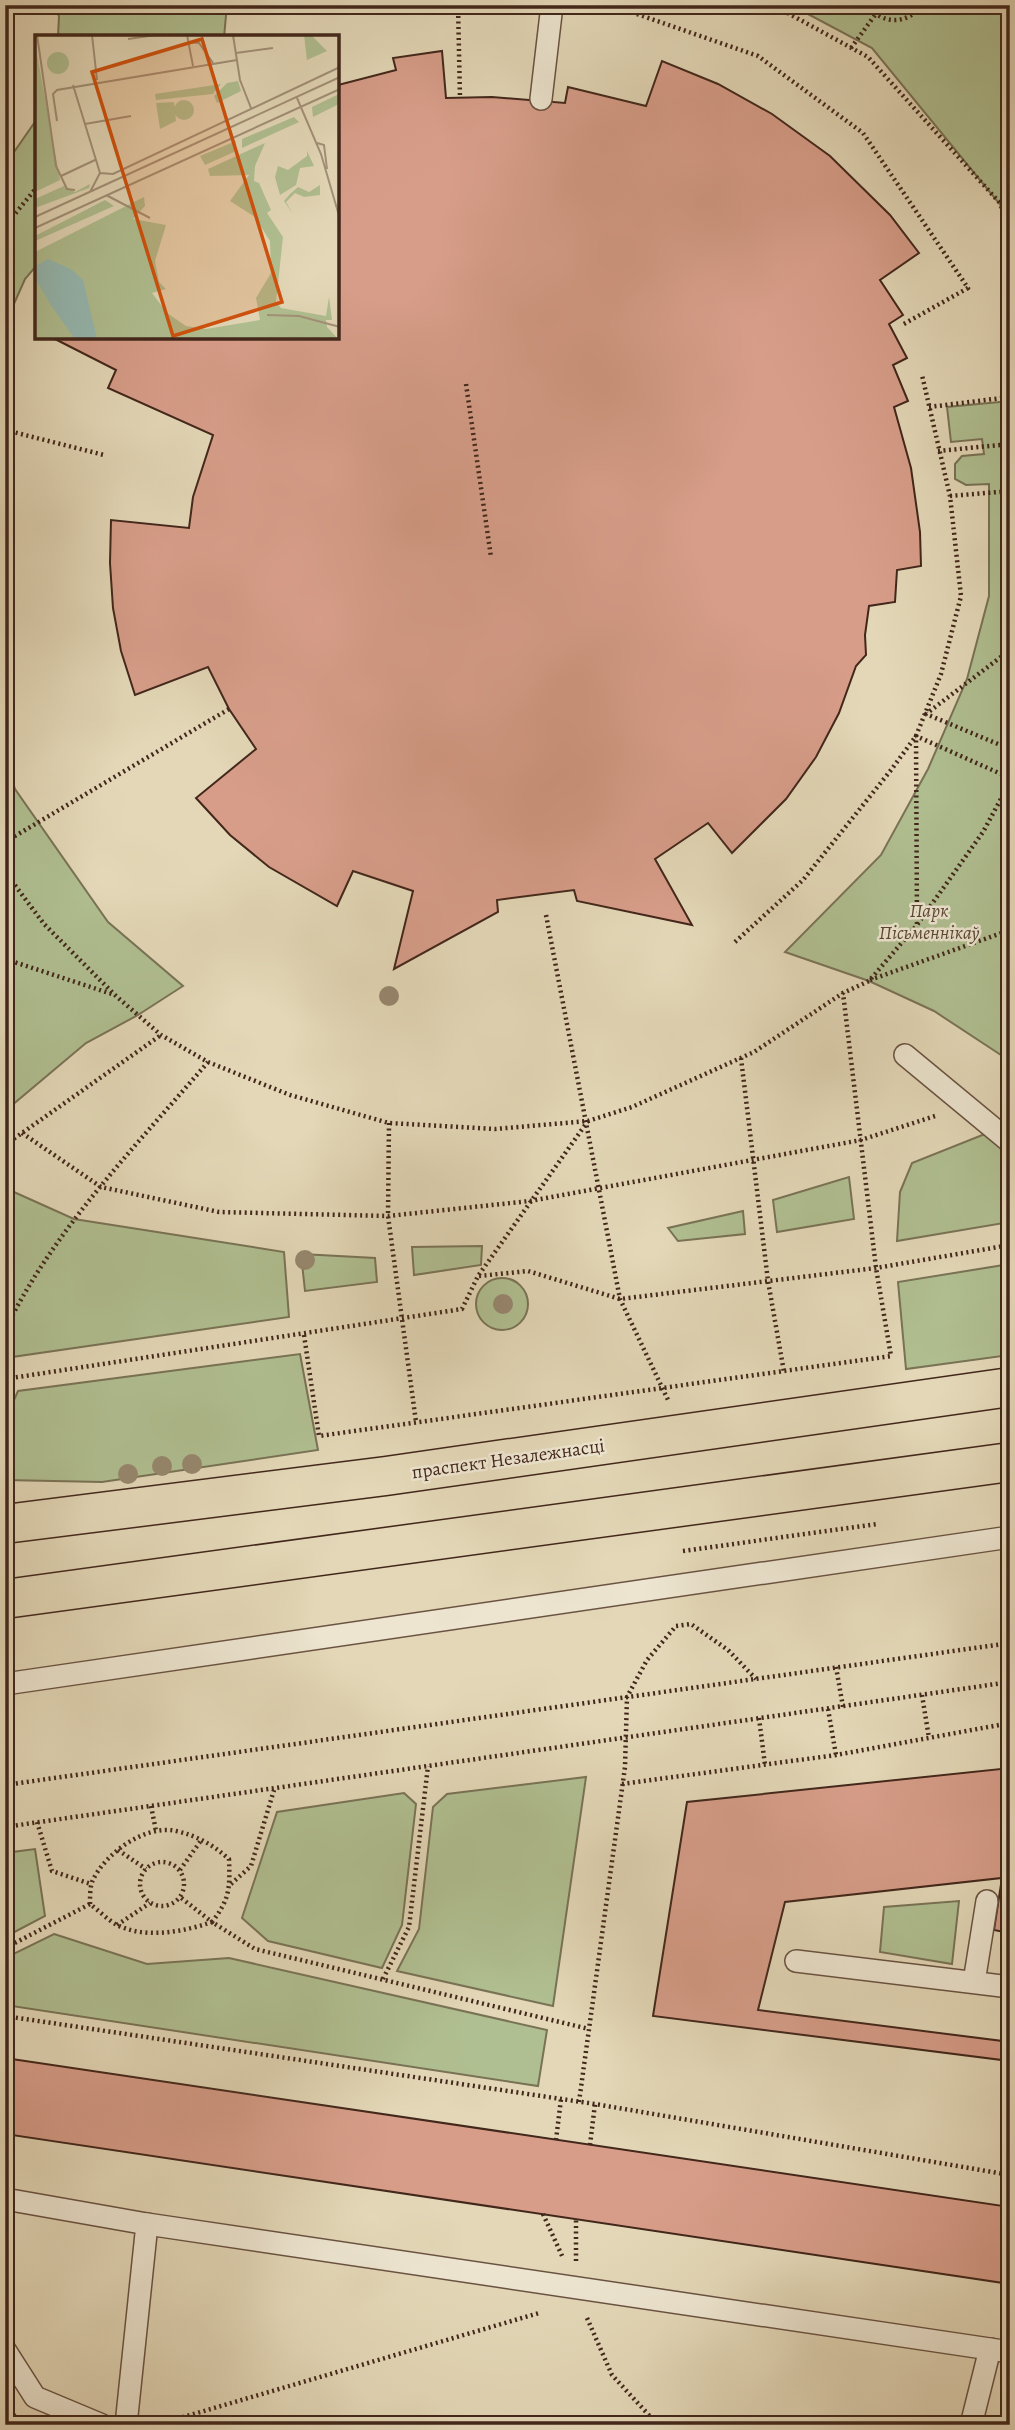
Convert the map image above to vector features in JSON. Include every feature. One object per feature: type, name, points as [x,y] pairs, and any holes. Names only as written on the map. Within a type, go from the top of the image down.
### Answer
[{"type":"main road","name":"праспект Незалежнасці","points":[[5,1524],[386,1476],[1010,1387]]},
{"type":"main road","points":[[5,1599],[1010,1462]]},
{"type":"lane","points":[[541,99],[552,5]]},
{"type":"lane","points":[[905,1055],[1010,1142]]},
{"type":"lane","points":[[5,1684],[1010,1536]]},
{"type":"lane","points":[[974,1982],[987,1901]]},
{"type":"lane","points":[[796,1961],[1010,1987]]},
{"type":"lane","points":[[5,2199],[147,2224],[1000,2351],[971,2425]]},
{"type":"lane","points":[[126,2425],[147,2224]]},
{"type":"lane","points":[[5,2350],[35,2397],[102,2425]]},
{"type":"path","points":[[458,5],[460,98]]},
{"type":"path","points":[[611,5],[758,56],[863,133],[968,288],[902,325]]},
{"type":"path","points":[[773,5],[868,57],[999,202],[1010,225]]},
{"type":"path","points":[[866,5],[875,15],[885,20],[906,19],[923,5]]},
{"type":"path","points":[[982,5],[1010,16]]},
{"type":"path","points":[[851,48],[875,15]]},
{"type":"path","points":[[5,226],[35,189]]},
{"type":"path","points":[[735,942],[803,880],[916,736],[940,674],[961,596],[950,496],[922,375]]},
{"type":"path","points":[[466,384],[491,557]]},
{"type":"path","points":[[929,407],[1010,397]]},
{"type":"path","points":[[5,430],[104,455]]},
{"type":"path","points":[[938,451],[1010,444]]},
{"type":"path","points":[[950,496],[1010,491]]},
{"type":"path","points":[[926,714],[1010,650]]},
{"type":"path","points":[[5,842],[229,709]]},
{"type":"path","points":[[926,714],[1010,749]]},
{"type":"path","points":[[869,981],[917,926],[983,832],[1010,780],[916,736]]},
{"type":"path","points":[[916,736],[917,926]]},
{"type":"path","points":[[5,873],[44,924],[116,996],[161,1035],[208,1062],[290,1095],[389,1123],[495,1129],[588,1121],[632,1107],[741,1058],[843,993],[869,981],[1010,930]]},
{"type":"path","points":[[546,915],[588,1121],[620,1299],[668,1401]]},
{"type":"path","points":[[5,959],[116,996]]},
{"type":"path","points":[[304,1335],[319,1436],[891,1356],[876,1268],[843,993]]},
{"type":"path","points":[[5,1145],[161,1035]]},
{"type":"path","points":[[741,1058],[768,1281],[784,1372]]},
{"type":"path","points":[[5,1330],[18,1304],[74,1219],[208,1062]]},
{"type":"path","points":[[22,1133],[100,1187],[219,1212],[388,1216],[530,1200],[861,1140],[969,1106]]},
{"type":"path","points":[[5,1379],[462,1309],[478,1276],[588,1121]]},
{"type":"path","points":[[389,1123],[388,1216],[416,1422]]},
{"type":"path","points":[[478,1276],[528,1271],[620,1299],[876,1268],[1010,1245]]},
{"type":"path","points":[[683,1551],[886,1523]]},
{"type":"path","points":[[579,2102],[628,1737],[627,1697],[647,1660],[676,1626],[683,1625],[691,1624],[728,1650],[756,1679]]},
{"type":"path","points":[[5,1785],[1010,1643]]},
{"type":"path","points":[[836,1668],[843,1706]]},
{"type":"path","points":[[5,1827],[1010,1682]]},
{"type":"path","points":[[922,1695],[929,1738]]},
{"type":"path","points":[[828,1709],[836,1755]]},
{"type":"path","points":[[759,1718],[765,1765]]},
{"type":"path","points":[[622,1784],[836,1755],[1010,1723]]},
{"type":"path","points":[[383,1979],[409,1927],[428,1766]]},
{"type":"path","points":[[230,1885],[251,1866],[274,1789]]},
{"type":"path","points":[[151,1806],[156,1831]]},
{"type":"path","points":[[37,1822],[52,1871],[91,1884]]},
{"type":"path","points":[[174,1830],[202,1839],[229,1859],[230,1885],[225,1904],[212,1922],[192,1928],[155,1933],[117,1925],[90,1904],[91,1884],[118,1850],[156,1831],[174,1830]]},
{"type":"path","points":[[180,1870],[202,1839]]},
{"type":"path","points":[[118,1850],[146,1869]]},
{"type":"path","points":[[117,1925],[150,1903],[170,1905],[180,1897],[185,1884],[180,1870],[166,1862],[159,1862],[146,1869],[140,1884],[141,1891],[150,1903]]},
{"type":"path","points":[[180,1897],[212,1922],[256,1948],[589,2029]]},
{"type":"path","points":[[5,1948],[90,1904]]},
{"type":"path","points":[[5,2016],[595,2104],[1010,2175]]},
{"type":"path","points":[[556,2140],[561,2099]]},
{"type":"path","points":[[590,2145],[595,2104]]},
{"type":"path","points":[[543,2214],[612,2375],[658,2425]]},
{"type":"path","points":[[575,2286],[576,2219]]},
{"type":"path","points":[[156,2425],[540,2312]]},
{"type":"green space","points":[[53,5],[227,5],[224,35],[58,35],[59,16]]},
{"type":"green space","points":[[791,5],[1010,5],[1010,225],[1003,208],[872,48]]},
{"type":"green space","points":[[35,122],[35,267],[25,279],[5,324],[5,165]]},
{"type":"green space","name":"Парк Пісьменнікаў","points":[[1010,401],[1010,1061],[934,1011],[869,981],[785,952],[881,855],[928,769],[967,679],[989,596],[989,484],[966,485],[955,479],[955,464],[962,456],[984,454],[982,439],[951,442],[947,407]]},
{"type":"green space","points":[[5,758],[15,789],[108,922],[183,986],[138,1015],[86,1043],[5,1111]]},
{"type":"green space","points":[[1010,1124],[1010,1222],[897,1241],[900,1192],[912,1163]]},
{"type":"green space","points":[[849,1177],[854,1219],[777,1232],[773,1200]]},
{"type":"green space","points":[[5,1188],[74,1219],[284,1252],[289,1317],[5,1358]]},
{"type":"green space","points":[[743,1211],[745,1234],[678,1241],[668,1228]]},
{"type":"green space","points":[[482,1246],[481,1265],[414,1275],[412,1247]]},
{"type":"green space","points":[[301,1254],[375,1258],[377,1282],[305,1291]]},
{"type":"green space","points":[[1010,1264],[1010,1355],[906,1369],[898,1282]]},
{"type":"green space","points":[[502,1278],[512,1280],[520,1286],[526,1294],[526,1314],[520,1322],[512,1328],[502,1330],[492,1328],[484,1322],[478,1314],[476,1304],[478,1294],[484,1286],[492,1280]]},
{"type":"green space","points":[[300,1354],[318,1450],[102,1482],[5,1480],[5,1420],[18,1391]]},
{"type":"green space","points":[[586,1777],[553,2006],[397,1971],[419,1929],[433,1807],[447,1794]]},
{"type":"green space","points":[[404,1793],[416,1804],[402,1925],[382,1968],[268,1941],[242,1918],[277,1812]]},
{"type":"green space","points":[[35,1849],[45,1916],[5,1937],[5,1853]]},
{"type":"green space","points":[[959,1901],[952,1964],[880,1952],[884,1907]]},
{"type":"green space","points":[[54,1934],[147,1964],[229,1958],[547,2030],[538,2086],[5,2005],[5,1958]]},
{"type":"building","points":[[442,51],[446,98],[492,97],[565,103],[568,87],[646,106],[662,61],[718,84],[772,114],[830,156],[890,215],[919,253],[880,280],[903,315],[889,324],[907,358],[893,365],[908,401],[894,407],[911,468],[920,532],[921,566],[897,570],[895,602],[869,606],[865,635],[866,655],[856,666],[839,713],[816,757],[786,799],[732,853],[708,823],[655,859],[692,925],[577,901],[574,890],[497,900],[498,912],[394,969],[413,891],[353,871],[337,906],[269,867],[230,835],[196,798],[256,749],[229,709],[208,667],[135,695],[121,651],[113,608],[111,520],[189,528],[193,497],[213,435],[108,388],[116,370],[57,340],[340,340],[340,84],[396,70],[393,58]]},
{"type":"building","points":[[1010,1768],[1010,1953],[1007,1952],[1009,1933],[994,1930],[1002,1878],[785,1902],[758,2010],[1010,2042],[1010,2061],[653,2016],[687,1802]]},
{"type":"building","points":[[5,2058],[1010,2207],[1010,2284],[5,2134]]}]
